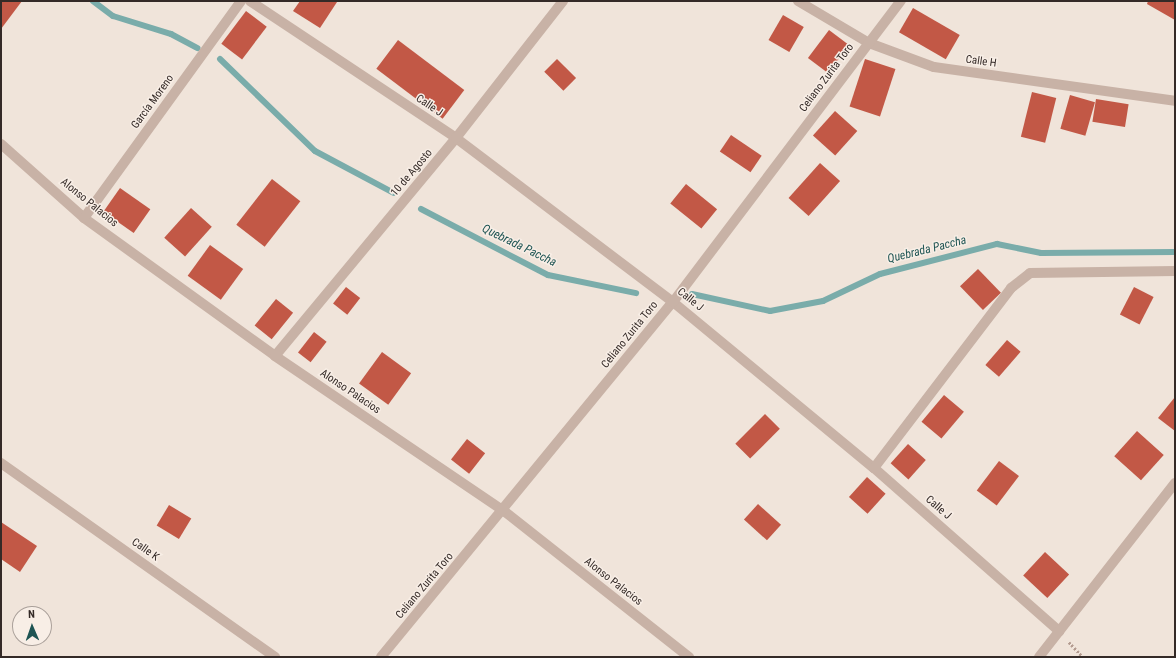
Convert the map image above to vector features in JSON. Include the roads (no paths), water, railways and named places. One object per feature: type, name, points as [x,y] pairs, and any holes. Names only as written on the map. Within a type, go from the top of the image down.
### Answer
[{"type":"street","name":"García Moreno","points":[[84,218],[241,1]]},
{"type":"street","name":"Calle J","points":[[250,1],[456,138],[673,302],[874,468],[1059,631]]},
{"type":"street","name":"10 de Agosto","points":[[274,356],[456,138],[563,1]]},
{"type":"street","name":"Calle H","points":[[798,1],[869,42],[934,67],[1175,101]]},
{"type":"street","name":"Celiano Zurita Toro","points":[[381,657],[504,511],[673,302],[901,1]]},
{"type":"street","name":"Alonso Palacios","points":[[1,144],[84,218],[274,356],[504,511],[689,657]]},
{"type":"street","points":[[874,468],[1011,288],[1030,273],[1175,271]]},
{"type":"street","name":"Calle K","points":[[1,463],[275,657]]},
{"type":"street","points":[[1175,483],[1039,657],[1059,631],[1175,483]]},
{"type":"waterway","name":"Quebrada Paccha","points":[[93,1],[113,16],[171,34],[197,48]]},
{"type":"waterway","name":"Quebrada Paccha","points":[[220,59],[315,151],[394,193]]},
{"type":"waterway","name":"Quebrada Paccha","points":[[421,209],[548,275],[636,293]]},
{"type":"waterway","name":"Quebrada Paccha","points":[[692,294],[770,311],[823,301],[880,274],[997,244],[1041,253],[1175,252]]}]
